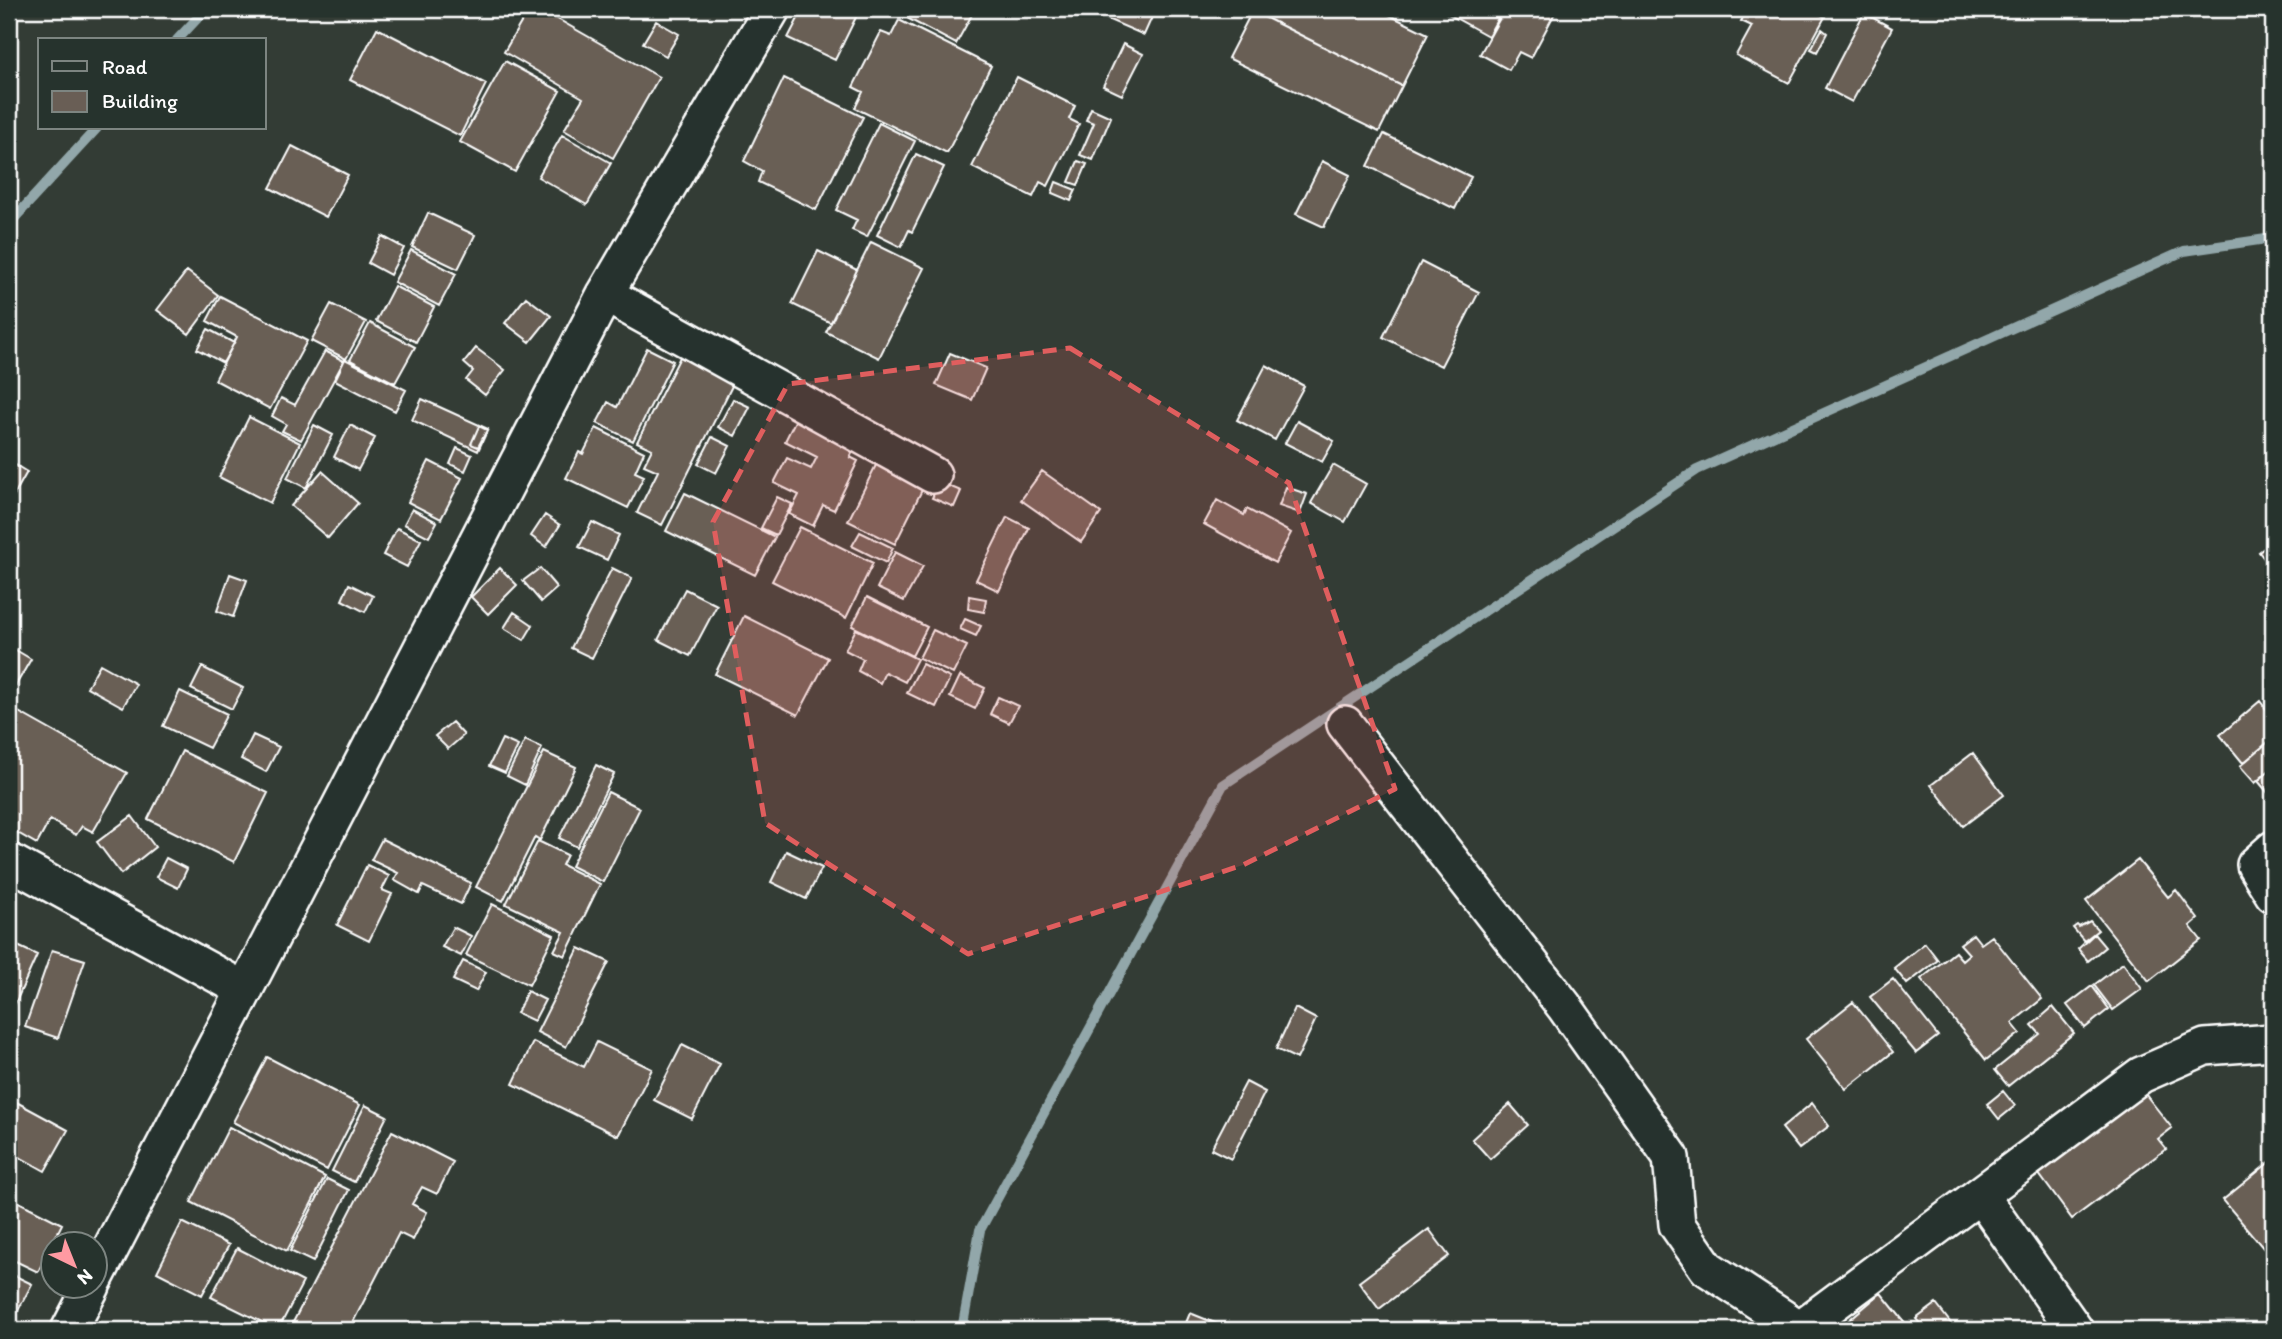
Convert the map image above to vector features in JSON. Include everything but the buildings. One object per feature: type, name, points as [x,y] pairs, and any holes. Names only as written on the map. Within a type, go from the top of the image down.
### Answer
[{"type":"street","points":[[108,1254],[606,294],[772,9]]},
{"type":"street","points":[[606,294],[933,475]]},
{"type":"street","points":[[1345,724],[1564,1006],[1671,1157],[1677,1225],[1707,1268],[1799,1329],[1981,1196],[2141,1074],[2205,1047],[2273,1042]]},
{"type":"street","points":[[2273,849],[2255,865],[2273,894]]},
{"type":"street","points":[[9,861],[245,990]]},
{"type":"street","points":[[1981,1196],[2075,1330]]},
{"type":"street","points":[[69,1330],[85,1300]]},
{"type":"highlighted area","points":[[1070,348],[1289,483],[1395,789],[1243,865],[968,954],[765,823],[713,522],[788,384]]},
{"type":"waterway","points":[[179,38],[206,9]]},
{"type":"waterway","points":[[9,224],[95,130]]},
{"type":"waterway","points":[[962,1330],[980,1230],[1223,785],[1697,470],[2184,251],[2273,238]]}]
